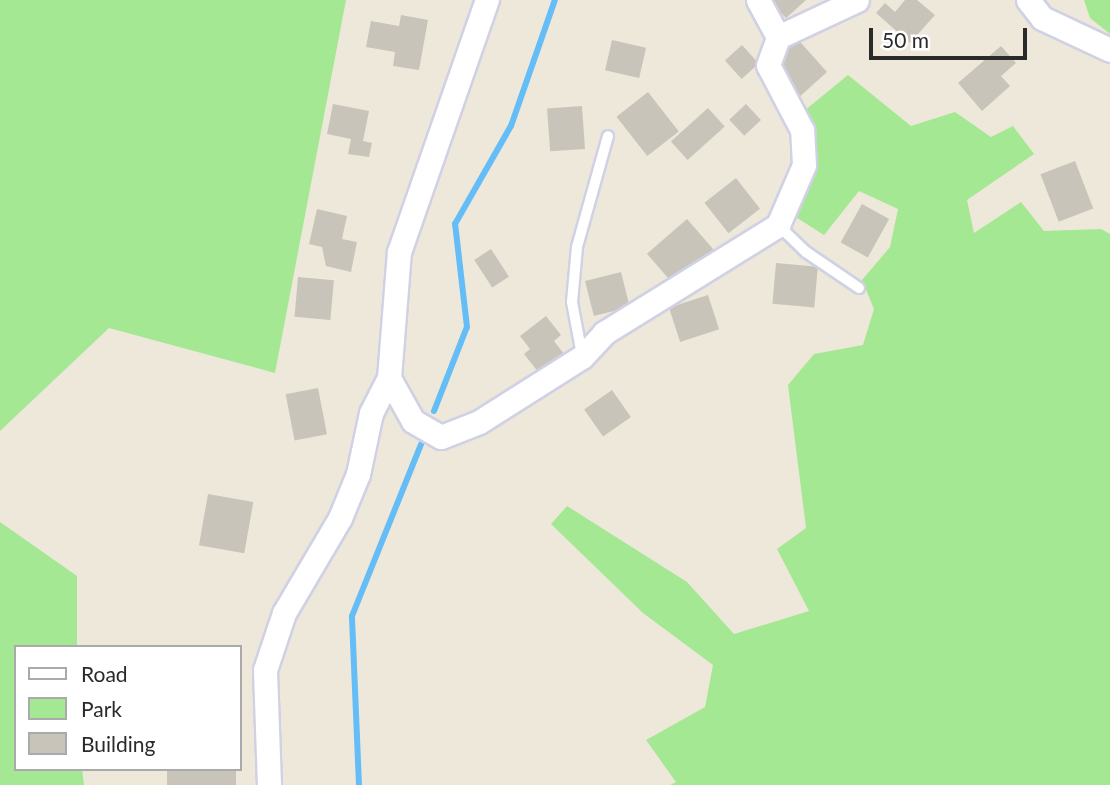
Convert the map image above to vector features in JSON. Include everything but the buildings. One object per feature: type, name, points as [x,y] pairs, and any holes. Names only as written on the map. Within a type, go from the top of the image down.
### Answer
[{"type":"street","points":[[269,785],[265,670],[284,613],[340,518],[358,474],[371,413],[389,378],[399,251],[487,0]]},
{"type":"street","points":[[758,0],[778,37]]},
{"type":"street","points":[[389,378],[413,421],[441,437],[479,422],[582,357],[604,333],[778,225],[804,165],[802,130],[768,65],[778,37],[857,0]]},
{"type":"street","points":[[1028,0],[1042,18],[1110,50]]},
{"type":"lane","points":[[582,357],[572,302],[575,257],[608,136]]},
{"type":"lane","points":[[778,225],[806,252],[859,288]]},
{"type":"green space","points":[[0,0],[346,0],[275,373],[109,328],[0,431]]},
{"type":"green space","points":[[1084,0],[1110,0],[1110,34],[1090,18]]},
{"type":"green space","points":[[848,75],[911,126],[955,112],[991,137],[1013,126],[1034,154],[967,200],[974,233],[1021,202],[1044,231],[1101,229],[1110,234],[1110,785],[670,785],[676,782],[646,740],[705,707],[713,665],[643,613],[551,524],[567,506],[687,582],[734,634],[809,611],[777,549],[806,528],[788,385],[814,354],[863,345],[874,309],[862,280],[890,247],[898,209],[859,191],[824,235],[791,214],[815,169],[804,111]]},
{"type":"green space","points":[[0,522],[77,576],[77,645],[14,645],[14,771],[82,771],[84,785],[0,785]]},
{"type":"waterway","points":[[434,411],[467,327],[455,224],[511,126],[555,0]]},
{"type":"waterway","points":[[359,785],[352,616],[421,444]]}]
